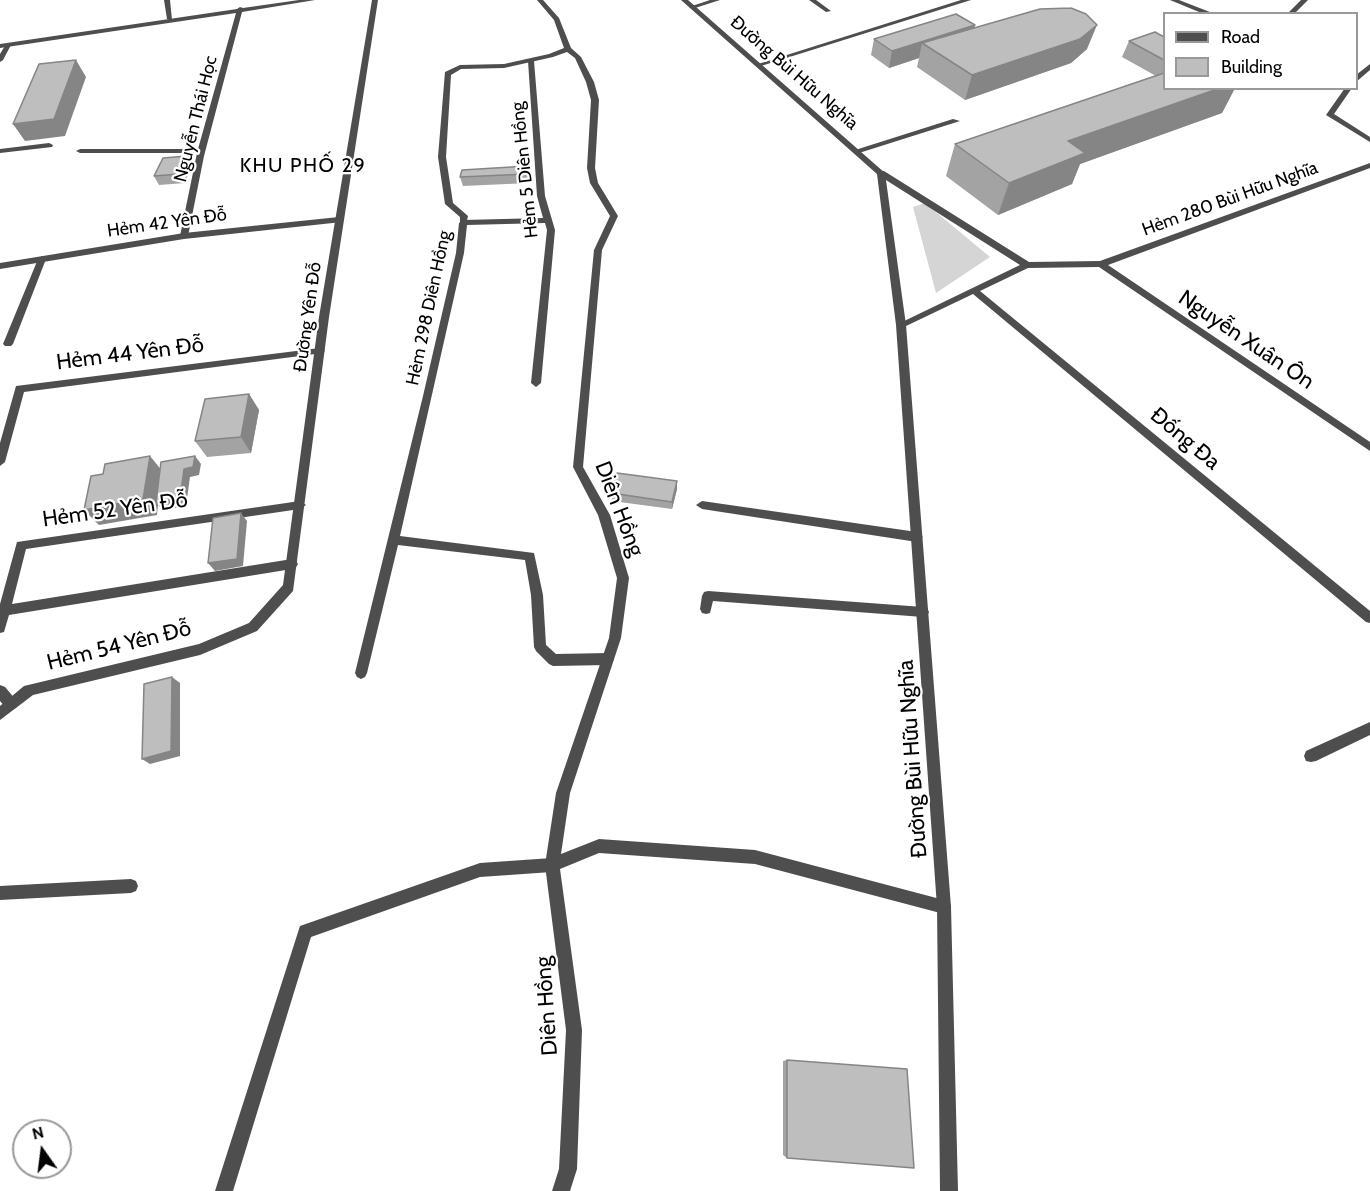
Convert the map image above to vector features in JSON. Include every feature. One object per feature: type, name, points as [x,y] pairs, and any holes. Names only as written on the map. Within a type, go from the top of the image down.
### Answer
[{"type":"street","points":[[167,0],[170,20]]},
{"type":"street","points":[[0,60],[4,45],[312,0]]},
{"type":"street","name":"Đường Yên Đỗ","points":[[253,627],[289,587],[339,220],[375,0]]},
{"type":"street","name":"Diên Hồng","points":[[540,0],[557,19],[568,49],[585,68],[593,91],[595,120],[591,168],[594,183],[614,216],[598,250],[578,467],[604,515],[622,578],[615,638],[563,793],[552,865],[574,1030],[568,1169],[561,1191]]},
{"type":"street","name":"Đường Bùi Hữu Nghĩa","points":[[684,0],[880,173],[1027,265]]},
{"type":"street","points":[[692,7],[717,0]]},
{"type":"street","points":[[812,0],[828,11]]},
{"type":"street","points":[[759,65],[968,0]]},
{"type":"street","points":[[1173,0],[1206,12]]},
{"type":"street","points":[[1292,12],[1305,0]]},
{"type":"street","name":"Nguyễn Thái Học","points":[[184,236],[202,151],[240,9]]},
{"type":"street","name":"Hẻm 298 Diên Hồng","points":[[361,673],[395,540],[460,253],[464,216],[449,204],[442,157],[448,74],[460,67],[504,66],[531,61],[568,49]]},
{"type":"street","name":"Hẻm 5 Diên Hồng","points":[[531,61],[541,196],[550,230],[536,383]]},
{"type":"street","points":[[1358,78],[1370,66]]},
{"type":"street","points":[[1348,90],[1330,115],[1370,140]]},
{"type":"street","points":[[856,151],[956,121]]},
{"type":"street","points":[[0,151],[49,145]]},
{"type":"street","points":[[80,151],[202,151]]},
{"type":"street","name":"Hẻm 280 Bùi Hữu Nghĩa","points":[[1027,265],[1101,264],[1370,165]]},
{"type":"street","name":"Đường Bùi Hữu Nghĩa","points":[[880,173],[901,325],[944,907],[949,1191]]},
{"type":"street","name":"Hẻm 42 Yên Đỗ","points":[[0,266],[184,236],[339,220]]},
{"type":"street","points":[[463,223],[548,220]]},
{"type":"street","points":[[9,344],[42,259]]},
{"type":"street","name":"Nguyễn Xuân Ôn","points":[[1101,264],[1370,447]]},
{"type":"street","points":[[901,325],[1027,265]]},
{"type":"street","name":"Đống Đa","points":[[975,291],[1370,618]]},
{"type":"street","name":"Hẻm 44 Yên Đỗ","points":[[0,462],[20,389],[320,351]]},
{"type":"street","name":"Hẻm 52 Yên Đỗ","points":[[0,628],[21,545],[300,505]]},
{"type":"street","points":[[702,505],[917,537]]},
{"type":"street","points":[[395,540],[530,556],[537,595],[540,646],[553,660],[608,658]]},
{"type":"street","points":[[4,611],[292,564]]},
{"type":"street","points":[[706,609],[708,596],[923,612]]},
{"type":"street","name":"Hẻm 54 Yên Đỗ","points":[[0,714],[5,705],[29,690],[201,649],[253,627]]},
{"type":"street","points":[[0,691],[5,705]]},
{"type":"street","points":[[1311,756],[1370,728]]},
{"type":"street","points":[[224,1191],[305,931],[480,870],[552,865],[599,846],[755,857],[944,907]]},
{"type":"street","points":[[0,892],[130,886]]},
{"type":"shaded area","points":[[925,203],[990,257],[936,293],[913,207]]},
{"type":"building","points":[[1071,8],[1086,14],[1097,25],[1080,39],[972,75],[922,43],[1040,9]]},
{"type":"building","points":[[956,14],[975,25],[892,51],[874,39]]},
{"type":"building","points":[[1155,32],[1163,36],[1163,59],[1129,41]]},
{"type":"building","points":[[76,60],[54,119],[13,124],[39,64]]},
{"type":"building","points":[[1163,73],[1163,90],[1214,90],[1068,141],[1085,153],[1009,183],[955,144]]},
{"type":"building","points":[[187,156],[180,174],[154,176],[163,158]]},
{"type":"building","points":[[528,166],[528,174],[460,177],[462,170]]},
{"type":"building","points":[[249,394],[241,437],[195,441],[205,399]]},
{"type":"building","points":[[150,456],[143,499],[84,510],[91,476],[103,474],[105,464]]},
{"type":"building","points":[[195,456],[193,467],[184,469],[180,498],[156,502],[161,462]]},
{"type":"building","points":[[617,473],[677,481],[672,502],[611,493]]},
{"type":"building","points":[[241,513],[237,559],[208,563],[213,518]]},
{"type":"building","points":[[172,677],[171,751],[142,759],[144,684]]},
{"type":"building","points":[[787,1060],[907,1069],[914,1168],[787,1158]]},
{"type":"district","name":"KHU PHỐ 29","points":[[303,166]]}]
